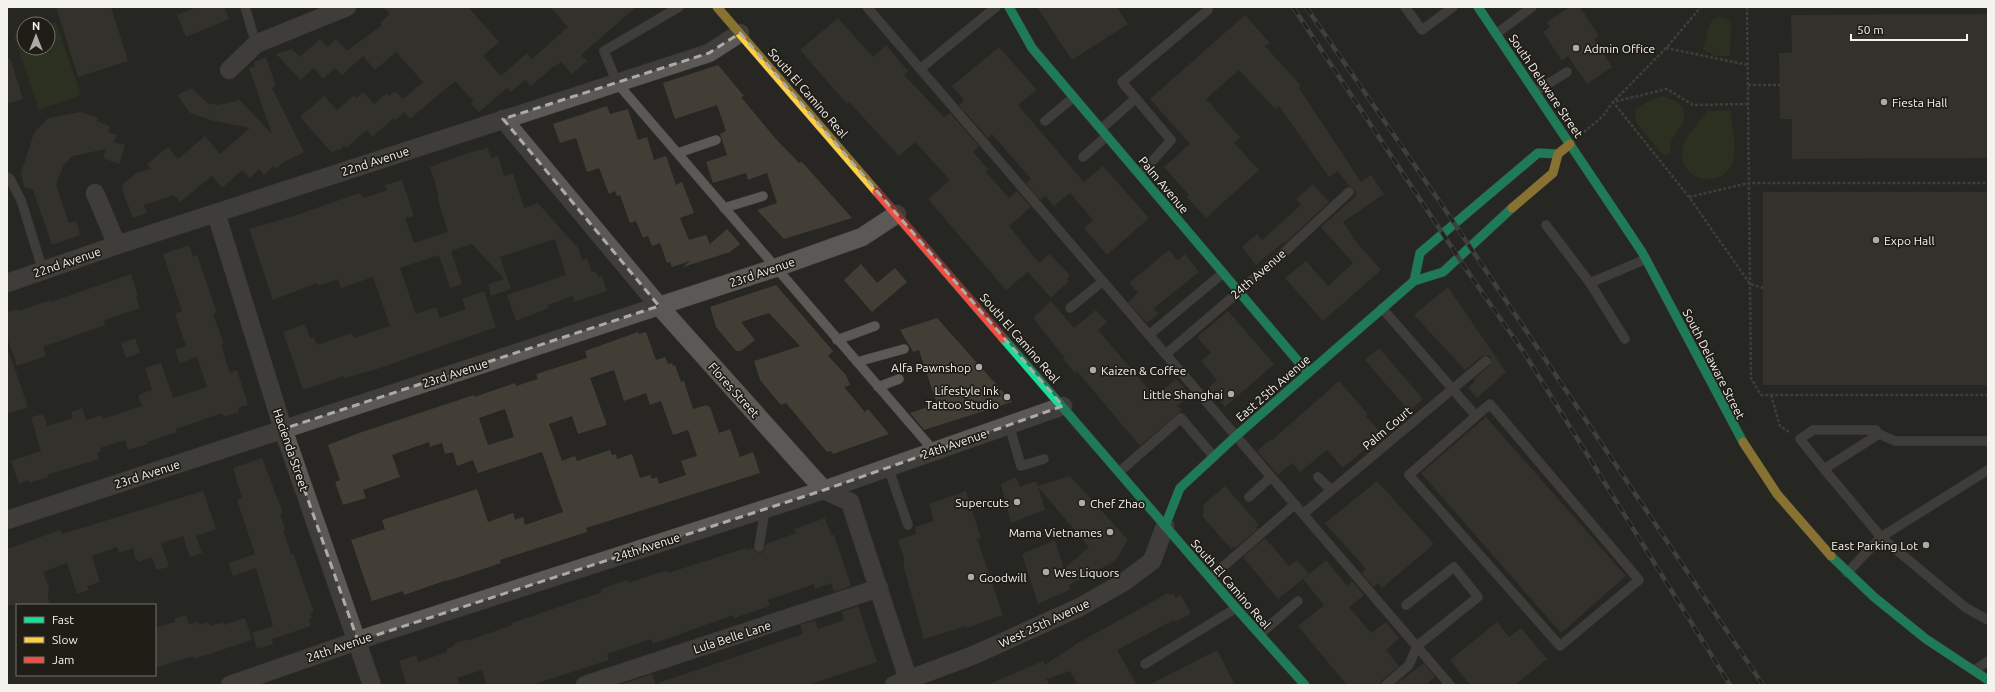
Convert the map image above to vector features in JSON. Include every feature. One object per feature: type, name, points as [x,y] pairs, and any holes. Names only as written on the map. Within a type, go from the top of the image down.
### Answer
[{"type":"main road","name":"South El Camino Real","points":[[717,7],[1236,608],[1305,685]]},
{"type":"main road","name":"Palm Avenue","points":[[1009,7],[1032,48],[1308,373]]},
{"type":"main road","name":"South Delaware Street","points":[[1478,7],[1646,258],[1745,446],[1773,488],[1800,523],[1847,573],[1897,617],[1988,680]]},
{"type":"main road","points":[[1414,281],[1420,253],[1538,153],[1558,154],[1570,144]]},
{"type":"main road","name":"East 25th Avenue","points":[[1165,526],[1180,488],[1236,436],[1414,281],[1443,272],[1553,173],[1558,154]]},
{"type":"street","points":[[229,70],[256,44],[347,7]]},
{"type":"street","name":"22nd Avenue","points":[[7,283],[117,245],[502,119],[710,53],[740,33]]},
{"type":"street","name":"Flores Street","points":[[502,119],[658,306],[824,490],[850,502],[879,588],[904,683]]},
{"type":"street","points":[[96,193],[117,245]]},
{"type":"street","name":"Hacienda Street","points":[[216,213],[283,429],[358,641],[368,684]]},
{"type":"street","name":"23rd Avenue","points":[[7,520],[775,268],[862,237],[897,214]]},
{"type":"street","name":"24th Avenue","points":[[236,684],[358,641],[824,490],[1063,406]]},
{"type":"street","name":"West 25th Avenue","points":[[904,683],[1028,633],[1080,607],[1124,582],[1152,561],[1165,526]]},
{"type":"street","name":"Lula Belle Lane","points":[[585,685],[879,588]]},
{"type":"lane","points":[[245,7],[256,44]]},
{"type":"lane","points":[[679,7],[604,51],[617,83],[934,451]]},
{"type":"lane","points":[[867,7],[1450,685]]},
{"type":"lane","points":[[920,69],[996,7]]},
{"type":"lane","points":[[1140,175],[1171,140],[1122,82],[1208,10],[1208,7]]},
{"type":"lane","points":[[1405,7],[1422,30],[1453,7]]},
{"type":"lane","points":[[1496,34],[1532,7]]},
{"type":"lane","points":[[1535,92],[1567,72]]},
{"type":"lane","points":[[1045,122],[1074,97]]},
{"type":"lane","points":[[1101,129],[1136,98]]},
{"type":"lane","points":[[1082,157],[1107,136]]},
{"type":"lane","points":[[678,153],[716,140]]},
{"type":"lane","points":[[7,177],[10,178],[21,200],[44,271]]},
{"type":"lane","name":"24th Avenue","points":[[1166,354],[1277,259],[1349,192]]},
{"type":"lane","points":[[724,208],[763,196]]},
{"type":"lane","points":[[1546,225],[1590,283],[1625,339]]},
{"type":"lane","points":[[1590,283],[1646,258]]},
{"type":"lane","points":[[1149,335],[1223,273]]},
{"type":"lane","points":[[1070,308],[1103,281]]},
{"type":"lane","points":[[1382,308],[1451,390],[1476,416]]},
{"type":"lane","points":[[838,340],[875,326]]},
{"type":"lane","points":[[857,362],[904,348]]},
{"type":"lane","name":"Palm Court","points":[[1303,514],[1486,361]]},
{"type":"lane","points":[[878,387],[899,379]]},
{"type":"lane","points":[[1490,404],[1639,580],[1560,646],[1410,474],[1476,416],[1490,404]]},
{"type":"lane","points":[[1119,472],[1181,418],[1214,457]]},
{"type":"lane","points":[[1009,425],[1021,466],[1044,459]]},
{"type":"lane","points":[[1988,441],[1894,441],[1878,434],[1876,430],[1813,430],[1800,438],[1881,537],[1966,608],[1988,620]]},
{"type":"lane","points":[[1824,469],[1878,434]]},
{"type":"lane","points":[[888,467],[908,525]]},
{"type":"lane","points":[[1847,573],[1881,537],[1988,470]]},
{"type":"lane","points":[[1249,497],[1271,477]]},
{"type":"lane","points":[[1318,477],[1331,490]]},
{"type":"lane","points":[[1210,578],[1295,504]]},
{"type":"lane","points":[[759,546],[765,509]]},
{"type":"lane","points":[[1386,685],[1409,665],[1417,646],[1478,597],[1454,567],[1406,605]]},
{"type":"lane","points":[[1260,634],[1298,601]]},
{"type":"lane","points":[[1145,664],[1236,608]]},
{"type":"lane","points":[[1974,671],[1988,661]]},
{"type":"path","points":[[1570,144],[1603,116],[1613,102],[1666,48],[1701,7]]},
{"type":"path","points":[[1747,7],[1751,378],[1761,395],[1988,395]]},
{"type":"path","points":[[1666,48],[1748,65]]},
{"type":"path","points":[[1748,85],[1780,85]]},
{"type":"path","points":[[1613,102],[1667,89],[1693,105],[1748,104]]},
{"type":"path","points":[[1613,102],[1689,197],[1750,284],[1764,288]]},
{"type":"path","points":[[1689,197],[1749,183],[1988,183]]},
{"type":"path","points":[[1771,395],[1780,426],[1800,438]]},
{"type":"highlighted area","points":[[740,33],[1063,406],[824,490],[358,641],[283,429],[659,306],[503,119],[709,53]]},
{"type":"green space","points":[[1718,17],[1725,18],[1731,22],[1730,56],[1715,56],[1702,49],[1711,22]]},
{"type":"green space","points":[[56,22],[81,95],[39,110],[21,56],[56,56]]},
{"type":"green space","points":[[1662,96],[1675,101],[1683,107],[1685,119],[1671,141],[1670,154],[1662,154],[1636,122],[1635,110],[1646,102]]},
{"type":"green space","points":[[1730,110],[1734,133],[1734,156],[1730,167],[1723,175],[1714,178],[1704,178],[1694,175],[1687,169],[1682,159],[1683,147],[1687,138],[1707,111]]},
{"type":"building","points":[[56,7],[111,7],[128,61],[78,77]]},
{"type":"building","points":[[197,7],[224,7],[229,19],[186,37],[177,15]]},
{"type":"building","points":[[383,7],[468,7],[499,42],[483,56],[501,76],[527,53],[532,59],[568,27],[550,7],[636,7],[581,55],[587,61],[572,74],[561,62],[555,67],[554,66],[531,86],[525,80],[511,92],[507,88],[479,112],[471,104],[474,101],[455,81],[410,119],[404,112],[396,120],[394,118],[372,137],[367,130],[346,148],[344,145],[339,151],[337,149],[332,153],[300,117],[324,96],[337,110],[354,95],[357,98],[363,92],[374,104],[387,93],[389,96],[395,91],[403,99],[423,82],[396,52],[375,70],[363,56],[342,75],[335,68],[323,79],[314,68],[301,80],[276,54],[292,49],[300,57],[320,39],[327,47],[336,39],[347,51],[382,25],[380,23],[390,14]]},
{"type":"building","points":[[1037,7],[1117,7],[1128,24],[1072,60]]},
{"type":"building","name":"Admin Office","points":[[1570,7],[1580,7],[1599,36],[1594,39],[1612,67],[1587,84],[1568,56],[1562,61],[1543,32],[1550,27],[1547,22]]},
{"type":"building","name":"Fiesta Hall","points":[[1988,14],[1988,158],[1792,159],[1792,119],[1780,119],[1779,53],[1792,53],[1791,15]]},
{"type":"building","points":[[1245,15],[1270,43],[1265,46],[1301,86],[1299,88],[1361,182],[1371,175],[1384,194],[1343,222],[1353,236],[1352,237],[1381,270],[1323,321],[1285,278],[1306,261],[1328,286],[1353,263],[1321,227],[1356,196],[1355,191],[1349,186],[1338,171],[1329,177],[1279,106],[1275,109],[1239,70],[1206,99],[1240,137],[1234,143],[1259,170],[1206,218],[1187,197],[1189,195],[1164,167],[1190,144],[1150,99]]},
{"type":"building","points":[[838,18],[873,57],[886,45],[908,71],[904,75],[944,117],[950,113],[979,146],[973,152],[988,169],[986,172],[1009,198],[1017,191],[1031,207],[1009,226],[1039,263],[1050,254],[1070,275],[1067,279],[1069,281],[1051,298],[1028,272],[1006,290],[928,199],[950,180],[915,142],[899,156],[849,102],[847,104],[800,50]]},
{"type":"building","points":[[999,47],[1037,90],[1018,105],[1084,182],[1103,166],[1149,218],[1107,255],[1084,228],[1093,220],[1070,193],[1054,206],[1045,196],[1040,200],[1026,183],[1031,179],[992,134],[988,138],[959,105],[964,100],[952,86]]},
{"type":"building","points":[[266,57],[276,86],[272,88],[304,152],[284,162],[276,169],[274,166],[264,175],[259,169],[250,178],[244,171],[241,171],[222,188],[212,176],[180,202],[174,195],[144,205],[147,213],[133,218],[122,190],[124,189],[122,185],[136,173],[151,169],[147,164],[168,147],[178,159],[205,136],[220,154],[250,128],[210,120],[190,113],[177,95],[192,88],[207,103],[218,105],[240,100],[272,134],[249,68],[255,66],[254,62]]},
{"type":"building","points":[[10,58],[23,99],[7,104],[7,59]]},
{"type":"building","points":[[718,65],[744,96],[741,97],[775,138],[799,163],[802,162],[852,218],[784,239],[757,210],[777,203],[767,173],[748,180],[746,173],[713,183],[706,162],[727,155],[720,134],[726,131],[717,105],[675,119],[663,83]]},
{"type":"building","points":[[607,106],[610,114],[628,109],[638,140],[647,137],[654,160],[666,156],[676,185],[682,182],[694,213],[680,218],[689,240],[706,235],[710,244],[727,229],[740,244],[730,252],[683,267],[690,261],[672,267],[670,262],[667,263],[660,243],[652,246],[648,236],[643,238],[636,221],[630,223],[620,195],[617,196],[615,191],[609,194],[599,168],[587,172],[576,138],[560,143],[553,124]]},
{"type":"building","points":[[80,112],[98,118],[97,121],[110,126],[108,132],[117,135],[114,142],[125,145],[119,164],[103,158],[106,149],[72,156],[63,166],[56,185],[69,223],[76,221],[80,235],[52,245],[33,190],[24,187],[21,173],[34,133],[48,118]]},
{"type":"building","points":[[488,148],[491,158],[498,156],[504,176],[513,173],[524,208],[538,203],[575,245],[577,244],[582,260],[587,258],[592,272],[595,271],[598,277],[602,276],[607,291],[574,302],[573,296],[548,305],[549,308],[516,321],[507,295],[566,275],[555,239],[500,257],[511,289],[491,296],[488,284],[504,279],[472,244],[451,251],[462,284],[450,288],[439,255],[400,268],[416,314],[436,307],[440,318],[466,309],[462,299],[484,291],[496,327],[377,369],[345,378],[344,376],[303,390],[283,332],[305,324],[310,338],[314,337],[317,345],[352,333],[354,338],[390,326],[373,277],[341,288],[338,279],[318,286],[317,283],[273,300],[249,229],[294,216],[359,193],[364,198],[387,190],[385,185],[402,180],[414,216],[405,218],[414,243],[448,232],[437,197],[439,196],[430,167],[468,153]]},
{"type":"building","points":[[1313,184],[1329,202],[1285,243],[1284,242],[1256,265],[1242,247],[1257,234],[1262,240],[1301,205],[1296,199]]},
{"type":"building","name":"Expo Hall","points":[[1763,192],[1988,192],[1988,385],[1763,385]]},
{"type":"building","points":[[189,245],[193,256],[197,255],[217,313],[213,314],[224,344],[221,345],[230,373],[237,370],[248,405],[238,408],[239,412],[224,417],[222,413],[176,429],[177,432],[147,442],[148,444],[128,450],[125,440],[100,448],[101,452],[97,453],[99,459],[47,475],[48,477],[29,483],[28,480],[19,484],[11,461],[41,451],[31,417],[43,414],[47,426],[73,418],[71,412],[82,408],[86,420],[102,415],[103,419],[142,406],[138,395],[152,390],[145,368],[161,363],[173,398],[207,387],[197,357],[180,363],[175,350],[186,346],[175,314],[182,311],[163,254]]},
{"type":"building","points":[[1169,250],[1178,261],[1185,254],[1199,272],[1154,308],[1158,314],[1147,323],[1128,302],[1138,293],[1129,283]]},
{"type":"building","points":[[861,264],[877,283],[895,268],[907,282],[872,312],[844,280]]},
{"type":"building","points":[[131,274],[140,308],[104,320],[105,325],[43,347],[46,356],[17,366],[7,338],[7,312],[17,309],[18,311],[50,300],[51,302]]},
{"type":"building","points":[[776,285],[833,351],[828,356],[846,375],[850,385],[844,387],[865,412],[868,409],[889,434],[833,454],[831,451],[827,452],[786,403],[781,405],[760,380],[754,361],[800,346],[769,313],[741,322],[755,340],[741,351],[736,351],[716,327],[710,307]]},
{"type":"building","points":[[1448,287],[1506,372],[1477,398],[1468,388],[1475,381],[1474,379],[1490,365],[1491,357],[1488,355],[1482,356],[1465,370],[1414,315]]},
{"type":"building","points":[[1051,301],[1074,328],[1096,310],[1107,322],[1098,330],[1155,397],[1176,379],[1190,395],[1177,406],[1182,410],[1140,446],[1077,371],[1075,373],[1063,359],[1065,358],[1033,318]]},
{"type":"building","points":[[1228,311],[1274,364],[1225,407],[1208,388],[1217,380],[1201,361],[1211,353],[1197,337]]},
{"type":"building","points":[[937,318],[1012,402],[924,430],[910,413],[937,404],[919,350],[913,352],[900,330]]},
{"type":"building","points":[[638,332],[639,334],[646,332],[656,360],[665,357],[668,364],[672,363],[673,366],[675,365],[681,382],[684,381],[693,409],[707,405],[710,407],[719,433],[730,429],[740,457],[753,452],[760,473],[586,528],[587,532],[500,560],[501,563],[447,581],[404,595],[403,591],[372,601],[351,540],[385,529],[382,520],[477,489],[488,522],[513,513],[515,520],[523,517],[525,525],[563,512],[542,452],[478,473],[473,460],[457,466],[453,452],[445,454],[442,443],[430,447],[429,442],[392,455],[400,477],[363,490],[366,498],[343,505],[335,482],[340,480],[328,445],[359,433],[474,395],[474,397],[515,383],[516,386],[538,379],[536,374],[587,358],[585,351]],"holes":[[[614,370],[624,401],[646,393],[650,405],[661,401],[673,435],[688,430],[697,456],[681,461],[686,475],[659,484],[657,477],[652,479],[650,475],[640,478],[632,454],[617,459],[616,454],[612,455],[610,450],[577,461],[575,456],[562,461],[549,424],[572,416],[578,434],[607,425],[590,378]],[[505,409],[514,437],[488,445],[479,418]]]},
{"type":"building","points":[[135,338],[140,353],[126,358],[121,343]]},
{"type":"building","points":[[1379,348],[1423,399],[1409,411],[1365,360]]},
{"type":"building","points":[[9,352],[28,407],[7,414],[7,353]]},
{"type":"building","points":[[1339,381],[1368,414],[1366,416],[1385,438],[1373,448],[1370,445],[1343,468],[1327,450],[1300,472],[1292,463],[1278,475],[1257,451],[1271,439],[1272,440]]},
{"type":"building","points":[[1486,417],[1626,576],[1561,633],[1421,473]]},
{"type":"building","points":[[262,458],[283,513],[280,514],[285,529],[283,530],[291,554],[293,553],[314,612],[310,613],[312,618],[309,620],[311,626],[272,639],[273,644],[257,649],[252,633],[273,626],[256,568],[233,576],[229,563],[255,554],[237,500],[242,498],[233,468]]},
{"type":"building","points":[[1070,476],[1128,540],[1115,561],[1069,585],[1071,589],[1038,604],[1022,554],[1055,540],[1064,569],[1089,547],[1038,487],[1045,510],[1011,523],[1001,484],[1016,477],[1020,487],[1036,481],[1038,486]]},
{"type":"building","points":[[1377,481],[1434,544],[1382,588],[1378,583],[1374,587],[1362,573],[1366,569],[1325,523]]},
{"type":"building","points":[[1225,486],[1259,525],[1256,527],[1258,529],[1235,548],[1234,546],[1231,549],[1203,517],[1204,504]]},
{"type":"building","points":[[203,491],[216,529],[196,536],[202,553],[190,557],[183,536],[161,543],[169,567],[156,570],[152,557],[139,562],[138,559],[136,560],[133,548],[119,553],[117,547],[92,556],[100,582],[87,586],[89,590],[77,594],[67,563],[43,572],[49,588],[48,598],[50,604],[7,605],[7,549],[60,530],[62,534]]},
{"type":"building","points":[[966,491],[981,538],[977,539],[1003,615],[967,628],[967,626],[924,639],[904,568],[904,558],[898,540],[916,534],[915,527],[934,521],[929,504]]},
{"type":"building","points":[[825,518],[831,535],[834,535],[851,586],[834,592],[831,583],[815,589],[814,584],[768,600],[770,606],[734,618],[733,615],[653,644],[651,639],[607,654],[609,660],[532,685],[487,685],[482,670],[457,678],[459,685],[407,685],[399,661],[416,655],[418,662],[447,652],[446,649],[455,646],[454,644],[466,639],[467,641],[512,625],[512,623],[602,592],[601,589],[627,580],[628,583],[667,570],[668,573],[746,548],[747,550],[753,548],[756,552],[761,553],[766,544],[796,533],[794,529]]},
{"type":"building","points":[[1265,538],[1289,566],[1297,560],[1309,574],[1278,599],[1243,557]]},
{"type":"building","points":[[1326,560],[1347,586],[1352,581],[1364,595],[1349,607],[1371,633],[1386,622],[1399,638],[1386,650],[1399,666],[1382,680],[1380,685],[1347,685],[1298,626],[1324,605],[1303,579]]},
{"type":"building","points":[[1168,593],[1170,595],[1173,593],[1175,598],[1181,595],[1191,614],[1175,622],[1174,620],[1117,650],[1137,685],[1078,685],[1070,671],[1046,679],[1050,685],[987,685],[1043,661],[1045,665],[1078,643]]},
{"type":"building","points":[[858,606],[877,662],[808,685],[659,685],[658,683],[803,634],[800,625],[815,620],[818,629],[844,620],[841,612]]},
{"type":"building","points":[[186,615],[189,624],[198,622],[199,625],[208,622],[210,626],[223,622],[224,625],[245,618],[252,640],[194,659],[193,656],[156,668],[156,628],[175,622],[174,619]]},
{"type":"building","points":[[1497,622],[1509,637],[1521,628],[1547,659],[1515,685],[1470,685],[1450,660]]},
{"type":"building","points":[[1217,650],[1235,685],[1149,685]]},
{"type":"building","points":[[1424,663],[1435,677],[1426,685],[1395,685]]},
{"type":"building","points":[[652,674],[656,685],[619,685]]},
{"type":"railway","points":[[1293,7],[1470,275],[1523,351],[1730,685]]},
{"type":"railway","points":[[1306,7],[1444,208],[1763,685]]},
{"type":"traffic: fast","points":[[1009,7],[1032,48],[1308,373]]},
{"type":"traffic: fast","points":[[1478,7],[1642,252],[1743,442]]},
{"type":"traffic: fast","points":[[1414,281],[1420,253],[1538,153],[1558,154]]},
{"type":"traffic: fast","points":[[1165,526],[1180,488],[1236,436],[1414,281],[1443,272],[1512,208]]},
{"type":"traffic: fast","points":[[1003,338],[1236,608],[1305,685]]},
{"type":"traffic: fast","points":[[1831,556],[1874,597],[1926,639],[1988,680]]},
{"type":"traffic: slow","points":[[717,7],[877,192]]},
{"type":"traffic: slow","points":[[1512,208],[1553,173],[1558,154],[1570,144]]},
{"type":"traffic: slow","points":[[1743,442],[1777,494],[1831,556]]},
{"type":"traffic: jam","points":[[877,192],[1003,338]]},
{"type":"place","name":"Admin Office","points":[[1576,48]]},
{"type":"place","name":"Fiesta Hall","points":[[1884,102]]},
{"type":"place","name":"Expo Hall","points":[[1876,240]]},
{"type":"place","name":"Alfa Pawnshop","points":[[979,367]]},
{"type":"place","name":"Kaizen & Coffee","points":[[1093,370]]},
{"type":"place","name":"Little Shanghai","points":[[1231,394]]},
{"type":"place","name":"Lifestyle Ink Tattoo Studio","points":[[1007,397]]},
{"type":"place","name":"Supercuts","points":[[1017,502]]},
{"type":"place","name":"Chef Zhao","points":[[1082,503]]},
{"type":"place","name":"Mama Vietnames","points":[[1110,532]]},
{"type":"place","name":"East Parking Lot","points":[[1926,545]]},
{"type":"place","name":"Wes Liquors","points":[[1046,572]]},
{"type":"place","name":"Goodwill","points":[[971,577]]}]
